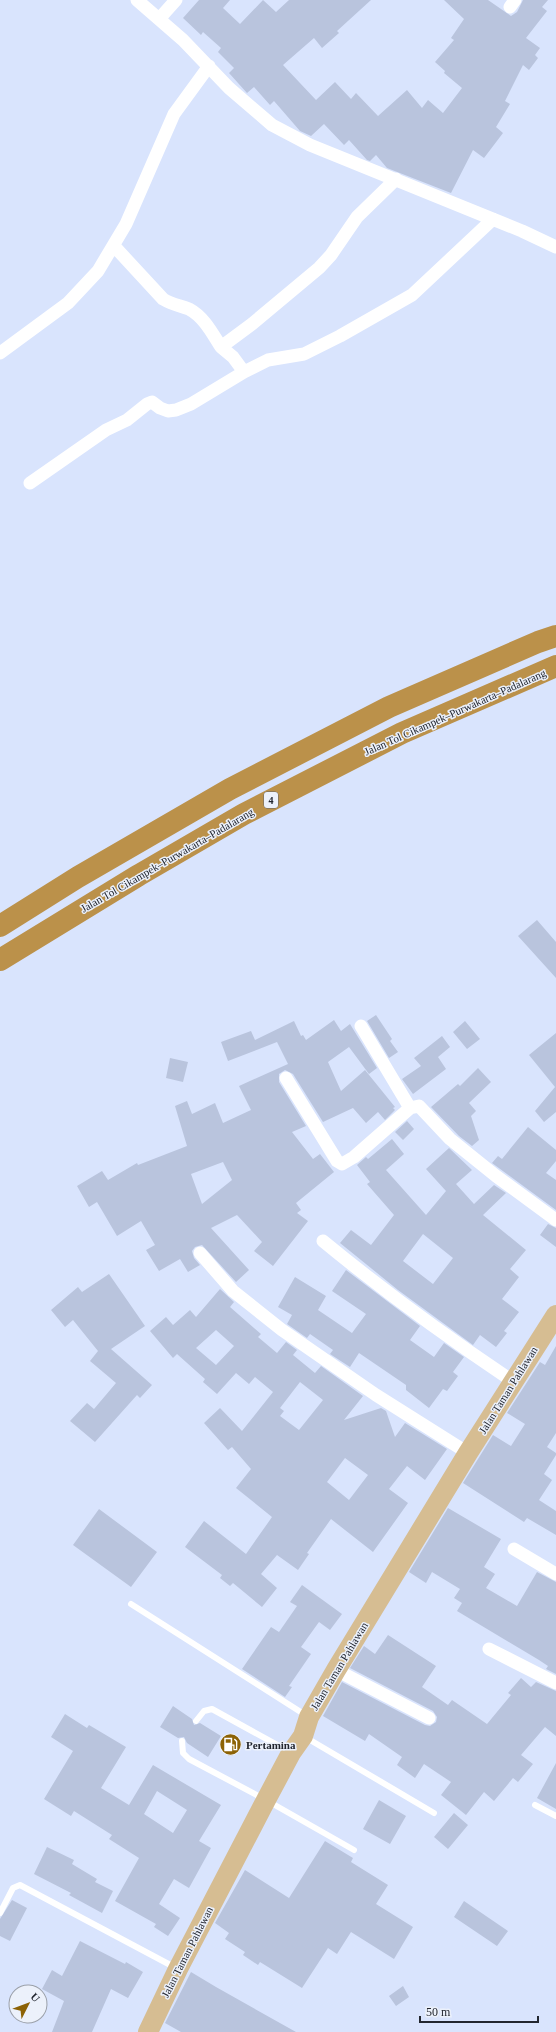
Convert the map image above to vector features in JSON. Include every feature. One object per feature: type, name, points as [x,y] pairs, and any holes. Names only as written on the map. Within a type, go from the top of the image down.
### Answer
[{"type":"highway","points":[[0,926],[78,877],[230,789],[389,707],[538,642],[556,636]]},
{"type":"highway","name":"Jalan Tol Cikampek–Purwakarta–Padalarang","points":[[0,960],[132,879],[244,814],[402,733],[556,666]]},
{"type":"main road","name":"Jalan Taman Pahlawan","points":[[148,2032],[178,1969],[336,1670],[468,1453],[556,1315]]},
{"type":"street","points":[[137,0],[183,40],[229,88],[272,125],[310,145],[492,219],[556,247]]},
{"type":"street","points":[[159,19],[176,0]]},
{"type":"street","points":[[0,353],[68,303],[90,280],[114,246],[141,193],[174,114],[209,66]]},
{"type":"street","points":[[221,347],[252,324],[319,268],[331,255],[357,216],[396,180]]},
{"type":"street","points":[[30,483],[106,430],[127,420],[147,404],[152,402],[160,408],[168,411],[176,410],[191,404],[244,372],[268,360],[291,358],[304,354],[400,303],[424,285],[492,219]]},
{"type":"street","points":[[114,246],[163,299],[173,305],[188,309],[200,316],[221,347],[233,357],[244,372]]},
{"type":"street","points":[[361,1026],[410,1108]]},
{"type":"street","points":[[286,1078],[337,1161],[342,1164],[354,1157],[410,1108],[419,1106],[450,1139],[496,1176],[556,1220]]},
{"type":"street","points":[[323,1241],[434,1328],[514,1382]]},
{"type":"street","points":[[200,1252],[232,1291],[282,1330],[376,1395],[468,1453]]},
{"type":"street","points":[[514,1549],[556,1574]]},
{"type":"street","points":[[489,1649],[556,1683]]},
{"type":"street","points":[[336,1670],[429,1718]]},
{"type":"lane","points":[[131,1604],[434,1813]]},
{"type":"lane","points":[[196,1721],[204,1711],[212,1709],[291,1753]]},
{"type":"lane","points":[[182,1741],[183,1753],[189,1759],[266,1800],[354,1850]]},
{"type":"lane","points":[[535,1804],[556,1816]]},
{"type":"lane","points":[[0,1913],[13,1888],[20,1885],[178,1969]]},
{"type":"building","points":[[199,0],[230,0],[223,8],[240,24],[263,0],[276,12],[289,0],[371,0],[337,31],[339,33],[322,48],[314,38],[283,65],[316,100],[335,82],[351,99],[356,93],[378,116],[407,90],[422,108],[428,100],[443,113],[462,88],[444,73],[445,71],[435,62],[454,40],[451,38],[464,19],[444,0],[488,0],[511,16],[517,12],[523,0],[548,0],[542,7],[547,11],[526,38],[540,48],[535,55],[538,58],[529,70],[523,65],[505,101],[510,104],[496,127],[503,133],[484,158],[473,150],[451,193],[387,168],[376,155],[370,161],[367,160],[349,140],[344,145],[324,124],[311,136],[300,131],[274,101],[270,105],[254,87],[247,93],[229,73],[234,68],[218,52],[221,48],[203,32],[201,35],[183,18]]},
{"type":"building","points":[[537,920],[556,942],[556,978],[518,936]]},
{"type":"building","points":[[376,1015],[392,1039],[390,1041],[398,1052],[389,1058],[367,1021]]},
{"type":"building","points":[[334,1020],[341,1031],[350,1024],[377,1068],[369,1074],[349,1047],[328,1062],[341,1091],[365,1070],[395,1107],[393,1108],[395,1110],[385,1120],[378,1112],[366,1123],[353,1108],[323,1122],[293,1074],[285,1070],[279,1074],[279,1082],[306,1126],[292,1132],[313,1159],[320,1154],[334,1172],[296,1203],[301,1210],[297,1213],[308,1221],[273,1266],[254,1251],[262,1242],[237,1215],[211,1228],[249,1270],[236,1282],[202,1245],[195,1247],[192,1251],[194,1258],[200,1265],[188,1272],[180,1259],[159,1271],[146,1250],[155,1245],[141,1221],[117,1236],[97,1202],[89,1207],[77,1186],[102,1171],[108,1180],[137,1163],[138,1165],[187,1146],[175,1106],[187,1101],[192,1114],[215,1103],[223,1123],[251,1110],[239,1086],[288,1064],[277,1042],[228,1061],[221,1042],[251,1031],[255,1040],[294,1021],[301,1036],[303,1035],[306,1040]],"holes":[[[223,1162],[232,1180],[202,1204],[191,1174]]]},
{"type":"building","points":[[465,1021],[480,1039],[467,1049],[453,1032]]},
{"type":"building","points":[[556,1033],[556,1112],[544,1122],[535,1111],[555,1087],[529,1055]]},
{"type":"building","points":[[442,1036],[450,1047],[438,1057],[446,1069],[413,1094],[402,1079],[421,1066],[414,1058]]},
{"type":"building","points":[[170,1058],[188,1062],[183,1082],[166,1078]]},
{"type":"building","points":[[478,1068],[491,1082],[469,1103],[476,1111],[471,1116],[479,1140],[472,1146],[459,1136],[431,1107],[458,1084],[460,1086]]},
{"type":"building","points":[[407,1121],[414,1129],[403,1140],[395,1132]]},
{"type":"building","points":[[528,1127],[556,1150],[556,1161],[546,1173],[556,1180],[556,1210],[492,1163],[498,1156],[502,1159]]},
{"type":"building","points":[[392,1139],[404,1154],[386,1170],[426,1215],[446,1191],[426,1169],[449,1148],[472,1170],[456,1184],[474,1204],[494,1185],[506,1193],[483,1215],[526,1250],[510,1269],[519,1277],[502,1299],[519,1312],[504,1331],[507,1333],[496,1347],[480,1335],[473,1345],[398,1290],[340,1243],[351,1230],[371,1245],[394,1215],[367,1184],[370,1182],[357,1165],[366,1157],[368,1159]],"holes":[[[423,1234],[453,1258],[433,1284],[403,1261]]]},
{"type":"building","points":[[548,1224],[556,1228],[556,1247],[540,1235]]},
{"type":"building","points":[[346,1270],[420,1326],[410,1340],[434,1357],[444,1343],[464,1357],[453,1372],[458,1376],[447,1391],[443,1389],[429,1408],[406,1390],[406,1385],[359,1353],[350,1367],[330,1354],[333,1350],[310,1334],[307,1338],[287,1324],[292,1315],[278,1307],[295,1277],[326,1296],[318,1310],[352,1333],[366,1314],[332,1291]]},
{"type":"building","points":[[109,1274],[145,1326],[111,1349],[152,1385],[140,1398],[137,1395],[95,1442],[70,1421],[87,1403],[94,1409],[116,1383],[90,1361],[98,1351],[73,1320],[65,1327],[51,1310],[78,1287],[82,1292]]},
{"type":"building","points":[[220,1289],[234,1302],[230,1307],[261,1334],[258,1337],[277,1353],[286,1342],[297,1350],[293,1355],[315,1373],[321,1366],[363,1396],[344,1420],[381,1408],[386,1411],[395,1437],[405,1423],[447,1449],[425,1480],[407,1466],[389,1489],[408,1503],[373,1552],[331,1519],[307,1553],[309,1554],[298,1570],[277,1555],[261,1574],[277,1588],[262,1607],[233,1583],[230,1586],[220,1578],[222,1575],[185,1547],[204,1521],[246,1554],[272,1517],[236,1488],[251,1469],[232,1447],[228,1450],[204,1423],[220,1408],[242,1431],[273,1392],[255,1377],[249,1384],[236,1373],[217,1394],[203,1382],[205,1379],[177,1354],[173,1358],[150,1331],[166,1317],[173,1325],[190,1310],[196,1317]],"holes":[[[216,1330],[234,1346],[216,1365],[196,1348]],[[300,1382],[323,1400],[299,1430],[280,1416],[284,1411],[280,1408]],[[345,1458],[368,1475],[349,1500],[327,1482]]]},
{"type":"building","points":[[556,1346],[556,1433],[547,1447],[556,1453],[556,1455],[544,1474],[552,1480],[539,1500],[556,1511],[556,1535],[527,1518],[524,1522],[463,1483],[493,1435],[511,1446],[525,1424],[507,1413],[540,1362],[545,1365]]},
{"type":"building","points":[[448,1508],[501,1539],[484,1567],[495,1574],[486,1588],[517,1606],[537,1572],[556,1582],[556,1674],[546,1669],[548,1666],[539,1660],[457,1611],[462,1603],[454,1598],[460,1589],[432,1572],[426,1583],[409,1572]]},
{"type":"building","points":[[99,1509],[157,1552],[131,1587],[73,1545]]},
{"type":"building","points":[[302,1585],[342,1614],[330,1630],[319,1622],[301,1647],[311,1654],[289,1686],[292,1687],[285,1697],[242,1669],[271,1627],[279,1632],[297,1606],[290,1602]]},
{"type":"building","points":[[388,1635],[436,1666],[422,1687],[448,1705],[452,1700],[487,1724],[511,1695],[508,1693],[521,1678],[531,1687],[536,1682],[556,1691],[556,1736],[545,1727],[521,1755],[533,1764],[518,1782],[513,1778],[494,1801],[484,1792],[466,1815],[441,1795],[451,1782],[424,1764],[415,1778],[397,1765],[402,1757],[369,1734],[365,1741],[323,1716],[342,1682],[425,1725],[430,1726],[436,1722],[437,1717],[433,1711],[350,1668],[364,1646],[375,1654]]},
{"type":"building","points":[[173,1706],[192,1719],[194,1725],[200,1723],[221,1736],[208,1757],[187,1743],[184,1737],[178,1738],[160,1727]]},
{"type":"building","points":[[65,1714],[87,1728],[89,1725],[126,1747],[101,1788],[129,1805],[153,1765],[221,1805],[199,1841],[211,1848],[189,1888],[174,1879],[159,1904],[180,1918],[168,1936],[154,1927],[156,1924],[115,1901],[139,1858],[109,1839],[112,1835],[74,1811],[71,1816],[44,1799],[73,1751],[51,1737]],"holes":[[[157,1791],[187,1810],[173,1833],[144,1814]]]},
{"type":"building","points":[[556,1763],[556,1809],[537,1798]]},
{"type":"building","points":[[379,1800],[406,1816],[390,1844],[363,1829]]},
{"type":"building","points":[[454,1813],[468,1825],[448,1849],[434,1837]]},
{"type":"building","points":[[325,1841],[353,1858],[351,1862],[388,1885],[376,1904],[413,1927],[394,1959],[351,1932],[337,1954],[328,1948],[302,1988],[260,1962],[258,1965],[243,1955],[245,1952],[225,1939],[229,1933],[215,1923],[245,1870],[289,1898]]},
{"type":"building","points":[[47,1847],[74,1860],[72,1864],[97,1879],[95,1882],[113,1891],[102,1913],[69,1895],[71,1893],[34,1874]]},
{"type":"building","points":[[12,1900],[27,1908],[10,1941],[0,1936],[0,1919]]},
{"type":"building","points":[[464,1901],[508,1931],[497,1946],[454,1917]]},
{"type":"building","points":[[80,1941],[125,1964],[126,1962],[143,1972],[128,1998],[111,1989],[92,2032],[52,2032],[64,2001],[48,1992],[48,1984],[45,1984],[52,1970],[62,1976]]},
{"type":"building","points":[[191,1972],[296,2032],[181,2032],[165,2023]]},
{"type":"building","points":[[403,1986],[409,1997],[396,2006],[389,1996]]},
{"type":"place","name":"Pertamina","points":[[231,1745]]}]
